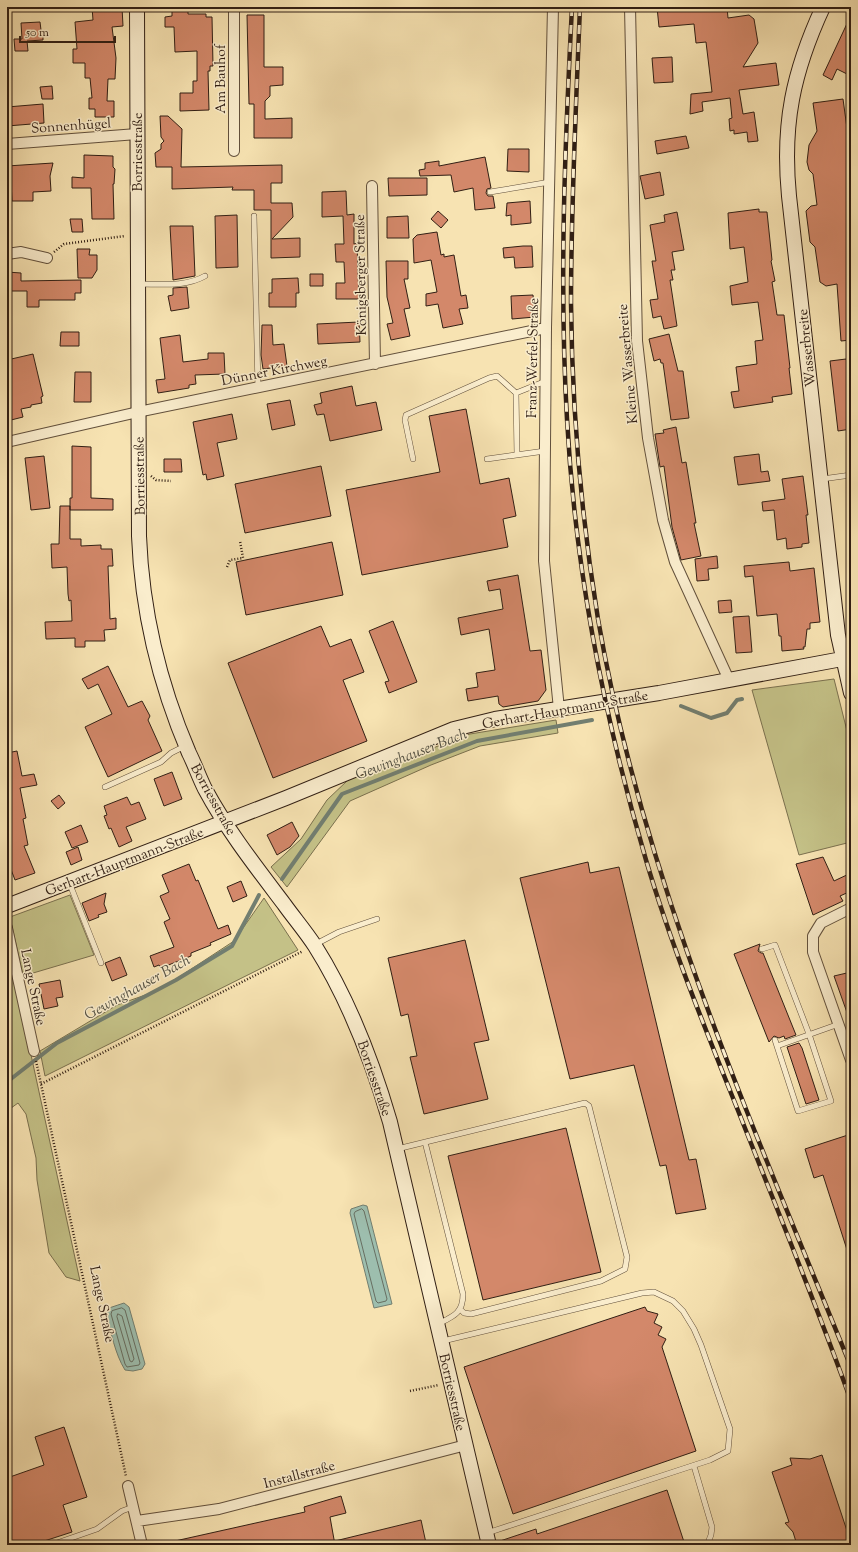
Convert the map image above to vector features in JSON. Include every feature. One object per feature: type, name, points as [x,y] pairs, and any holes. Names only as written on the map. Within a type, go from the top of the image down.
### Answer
[{"type":"main road","name":"Borriesstraße","points":[[137,7],[138,412],[140,559],[145,601],[160,676],[186,746],[205,788],[248,857],[314,945],[341,993],[364,1044],[382,1096],[396,1149],[488,1539]]},
{"type":"main road","name":"Wasserbreite","points":[[823,7],[810,35],[797,74],[789,115],[786,155],[789,196],[838,635],[842,659],[851,693]]},
{"type":"main road","name":"Gerhart-Hauptmann-Straße","points":[[7,906],[225,822],[454,730],[495,719],[559,710],[842,659]]},
{"type":"street","name":"Am Bauhof","points":[[234,7],[234,151]]},
{"type":"street","name":"Franz-Werfel-Straße","points":[[553,7],[546,328],[544,561],[559,710]]},
{"type":"street","name":"Kleine Wasserbreite","points":[[630,7],[636,341],[648,438],[663,520],[675,562],[729,680]]},
{"type":"street","name":"Sonnenhügel","points":[[7,144],[137,134]]},
{"type":"street","name":"Königsberger Straße","points":[[372,186],[375,364]]},
{"type":"street","points":[[7,254],[21,252],[47,258]]},
{"type":"street","name":"Dünner Kirchweg","points":[[7,442],[138,412],[546,328]]},
{"type":"street","points":[[851,908],[821,924],[813,936],[813,952],[840,1024],[851,1060]]},
{"type":"street","name":"Lange Straße","points":[[7,928],[34,1052]]},
{"type":"street","name":"Installstraße","points":[[137,1521],[219,1509],[466,1445]]},
{"type":"street","points":[[128,1486],[142,1545]]},
{"type":"lane","points":[[490,192],[550,182]]},
{"type":"lane","points":[[254,216],[258,388]]},
{"type":"lane","points":[[138,284],[186,283],[197,281],[205,276]]},
{"type":"lane","points":[[413,459],[404,420],[406,415],[489,378],[497,376],[516,393],[517,454]]},
{"type":"lane","points":[[516,393],[546,381]]},
{"type":"lane","points":[[487,459],[545,451]]},
{"type":"lane","points":[[821,480],[851,475]]},
{"type":"lane","points":[[104,787],[161,762],[171,753],[186,746]]},
{"type":"lane","points":[[69,882],[101,963]]},
{"type":"lane","points":[[314,945],[339,932],[378,919]]},
{"type":"lane","points":[[762,949],[775,945],[809,1034],[831,1101],[798,1112],[775,1040]]},
{"type":"lane","points":[[777,1046],[840,1024]]},
{"type":"lane","points":[[396,1149],[585,1103],[589,1106],[627,1257],[625,1269],[601,1281],[471,1314],[464,1313],[460,1310]]},
{"type":"lane","points":[[424,1142],[463,1294],[463,1302],[460,1310],[454,1316],[437,1324]]},
{"type":"lane","points":[[442,1342],[642,1293],[654,1292],[673,1301],[694,1329],[730,1429],[728,1451],[710,1460],[488,1539]]},
{"type":"lane","points":[[694,1466],[712,1527],[707,1545]]},
{"type":"lane","points":[[51,1545],[97,1528],[122,1511],[133,1507]]},
{"type":"path","points":[[47,258],[64,244],[138,234]]},
{"type":"path","points":[[139,475],[149,475],[156,480],[171,482]]},
{"type":"path","points":[[228,567],[230,560],[243,558],[240,541]]},
{"type":"path","points":[[41,1084],[314,945]]},
{"type":"path","name":"Lange Straße","points":[[38,1068],[128,1486]]},
{"type":"path","points":[[410,1391],[451,1383]]},
{"type":"shaded area","points":[[834,679],[851,747],[851,842],[799,855],[752,690]]},
{"type":"shaded area","points":[[556,720],[558,733],[480,746],[431,765],[350,801],[287,887],[271,867],[301,839],[327,800],[348,780],[470,734]]},
{"type":"shaded area","points":[[70,895],[94,955],[23,976],[10,917]]},
{"type":"shaded area","points":[[264,898],[298,950],[45,1076],[40,1051],[117,1005],[151,993],[176,979],[234,941]]},
{"type":"shaded area","points":[[7,944],[80,1281],[66,1277],[49,1253],[37,1180],[36,1158],[26,1114],[18,1103],[7,1111]]},
{"type":"water","points":[[363,1205],[367,1206],[392,1304],[374,1308],[350,1213],[351,1209]]},
{"type":"water","points":[[124,1303],[129,1307],[145,1364],[142,1369],[133,1371],[125,1370],[122,1364],[114,1343],[106,1313],[109,1308]]},
{"type":"building","points":[[92,7],[122,7],[123,26],[112,27],[116,58],[115,79],[108,79],[107,101],[114,101],[114,117],[95,117],[95,109],[89,109],[89,98],[92,98],[90,78],[85,78],[85,63],[73,63],[73,49],[77,49],[75,22],[93,20]]},
{"type":"building","points":[[172,7],[185,7],[185,11],[188,11],[188,14],[206,14],[206,17],[212,17],[213,66],[210,66],[210,71],[208,71],[209,110],[180,111],[180,93],[193,93],[193,81],[197,81],[197,51],[175,52],[174,27],[165,27],[165,17],[172,16]]},
{"type":"building","points":[[657,7],[727,7],[728,18],[749,15],[754,19],[758,43],[743,67],[776,63],[779,85],[739,90],[743,114],[754,112],[758,141],[748,142],[747,132],[734,134],[734,130],[730,131],[729,119],[732,118],[730,98],[702,102],[703,111],[690,114],[691,94],[712,92],[706,42],[696,43],[694,24],[659,27]]},
{"type":"building","points":[[247,15],[264,15],[264,67],[283,67],[283,85],[270,86],[270,96],[265,101],[265,119],[292,118],[292,138],[254,138],[254,104],[249,104]]},
{"type":"building","points":[[851,15],[851,76],[837,69],[832,80],[823,75]]},
{"type":"building","points":[[40,22],[41,30],[43,32],[43,40],[27,41],[28,51],[15,51],[14,39],[22,39],[21,23]]},
{"type":"building","points":[[672,57],[673,82],[654,83],[652,58]]},
{"type":"building","points":[[52,86],[53,99],[42,99],[40,87]]},
{"type":"building","points":[[843,99],[849,143],[851,143],[851,340],[841,341],[837,284],[826,286],[820,282],[815,247],[810,242],[806,211],[811,206],[817,205],[813,174],[809,170],[807,162],[809,145],[817,131],[813,103]]},
{"type":"building","points":[[43,104],[44,123],[7,126],[7,107]]},
{"type":"building","points":[[160,116],[168,116],[182,129],[181,167],[282,165],[282,183],[271,183],[271,203],[292,203],[293,217],[272,239],[300,238],[300,257],[271,258],[271,210],[254,210],[254,190],[232,190],[233,187],[172,189],[172,167],[156,167],[155,153],[161,149],[161,144],[164,141],[161,137]]},
{"type":"building","points":[[686,136],[689,148],[657,154],[655,141]]},
{"type":"building","points":[[508,149],[529,149],[529,172],[507,171]]},
{"type":"building","points":[[84,155],[113,156],[113,167],[115,169],[113,184],[114,219],[92,219],[91,188],[72,188],[72,177],[84,178]]},
{"type":"building","points":[[485,157],[491,188],[487,189],[486,193],[488,196],[493,196],[495,208],[475,210],[473,188],[454,192],[451,175],[420,176],[419,170],[425,169],[425,163],[439,161],[439,166]]},
{"type":"building","points":[[53,163],[50,176],[51,191],[33,192],[33,201],[12,201],[11,182],[7,182],[7,166]]},
{"type":"building","points":[[660,172],[664,195],[645,199],[640,176]]},
{"type":"building","points":[[388,178],[427,178],[427,195],[389,196]]},
{"type":"building","points":[[346,191],[347,215],[354,214],[354,244],[357,243],[359,299],[336,299],[336,283],[345,283],[344,262],[336,262],[335,244],[344,244],[343,216],[322,217],[322,192]]},
{"type":"building","points":[[530,201],[531,223],[511,225],[511,215],[506,216],[507,203]]},
{"type":"building","points":[[759,209],[759,212],[767,212],[771,261],[775,281],[772,282],[777,315],[784,315],[792,394],[772,397],[773,402],[734,408],[731,392],[739,391],[736,367],[757,364],[755,341],[763,340],[758,302],[732,305],[730,286],[748,282],[744,247],[730,249],[728,213]]},
{"type":"building","points":[[438,211],[448,220],[441,228],[431,219]]},
{"type":"building","points":[[677,212],[684,250],[672,252],[675,270],[671,270],[673,280],[670,280],[677,326],[664,329],[661,316],[653,318],[650,300],[658,299],[652,261],[656,261],[650,225],[665,222],[664,215]]},
{"type":"building","points":[[237,215],[238,267],[216,268],[215,216]]},
{"type":"building","points":[[408,216],[409,238],[387,238],[387,217]]},
{"type":"building","points":[[70,219],[82,219],[83,232],[72,232]]},
{"type":"building","points":[[170,226],[193,226],[195,276],[173,280]]},
{"type":"building","points":[[437,232],[441,255],[444,254],[444,257],[454,255],[461,296],[466,295],[468,308],[459,309],[463,324],[443,328],[438,304],[426,306],[426,294],[437,292],[431,260],[414,263],[413,239],[417,235]]},
{"type":"building","points":[[532,246],[533,267],[515,268],[514,257],[504,258],[503,248]]},
{"type":"building","points":[[77,249],[90,249],[89,255],[97,255],[97,270],[92,278],[78,278]]},
{"type":"building","points":[[386,261],[408,261],[408,279],[404,279],[410,308],[404,309],[410,336],[391,340],[387,324],[393,323],[387,297]]},
{"type":"building","points":[[7,272],[21,273],[21,281],[81,280],[81,293],[75,293],[75,300],[39,300],[39,307],[27,307],[27,291],[7,291]]},
{"type":"building","points":[[310,274],[323,274],[323,286],[310,286]]},
{"type":"building","points":[[298,278],[299,293],[296,293],[296,307],[269,307],[269,293],[272,293],[272,279]]},
{"type":"building","points":[[187,287],[189,308],[171,311],[168,296],[173,295],[173,288]]},
{"type":"building","points":[[533,295],[535,317],[512,319],[511,296]]},
{"type":"building","points":[[359,322],[360,342],[318,344],[317,324]]},
{"type":"building","points":[[262,325],[272,325],[273,345],[284,344],[287,366],[263,369],[261,355]]},
{"type":"building","points":[[61,332],[79,332],[79,346],[60,346]]},
{"type":"building","points":[[669,334],[678,371],[683,371],[689,418],[671,420],[663,363],[661,363],[660,359],[654,361],[649,339]]},
{"type":"building","points":[[180,335],[183,362],[208,359],[208,353],[224,353],[225,374],[195,375],[196,384],[189,385],[189,388],[158,393],[156,380],[165,379],[160,338]]},
{"type":"building","points":[[33,354],[43,396],[41,397],[42,403],[21,409],[23,417],[7,421],[7,360]]},
{"type":"building","points":[[846,359],[847,361],[851,360],[851,429],[838,431],[830,361]]},
{"type":"building","points":[[75,372],[91,372],[91,402],[74,402]]},
{"type":"building","points":[[352,386],[356,406],[376,402],[382,430],[330,441],[324,414],[317,415],[314,405],[322,403],[320,393]]},
{"type":"building","points":[[290,400],[295,425],[272,430],[267,404]]},
{"type":"building","points":[[466,409],[480,484],[509,478],[516,516],[503,519],[508,547],[362,575],[346,490],[440,472],[429,416]]},
{"type":"building","points":[[232,414],[237,439],[217,443],[224,476],[207,480],[206,474],[203,475],[193,422]]},
{"type":"building","points":[[676,427],[682,463],[686,462],[696,523],[694,523],[701,556],[681,560],[672,527],[664,466],[660,467],[655,434],[664,433],[663,430]]},
{"type":"building","points":[[72,446],[91,447],[91,498],[113,499],[113,510],[70,510],[70,498],[72,498]]},
{"type":"building","points":[[759,454],[761,472],[768,471],[770,481],[738,485],[734,457]]},
{"type":"building","points":[[44,456],[50,508],[31,510],[25,458]]},
{"type":"building","points":[[164,459],[181,459],[182,472],[164,472]]},
{"type":"building","points":[[321,466],[331,516],[245,533],[235,484]]},
{"type":"building","points":[[803,476],[808,515],[806,515],[809,543],[802,544],[802,547],[787,549],[786,538],[777,540],[774,510],[763,511],[762,502],[785,499],[782,479]]},
{"type":"building","points":[[60,506],[70,506],[70,539],[81,539],[81,546],[101,545],[101,549],[112,549],[113,566],[108,566],[110,619],[116,618],[116,629],[104,630],[105,641],[85,641],[85,647],[75,647],[75,638],[46,639],[45,622],[72,621],[71,600],[69,601],[68,594],[67,567],[52,568],[51,544],[59,544]]},
{"type":"building","points":[[332,542],[343,595],[246,615],[236,562]]},
{"type":"building","points":[[717,556],[718,568],[708,569],[709,580],[697,581],[695,559]]},
{"type":"building","points":[[789,562],[790,571],[814,568],[820,622],[810,623],[810,629],[807,629],[805,647],[803,647],[804,649],[782,651],[777,614],[757,616],[753,576],[745,577],[744,566]]},
{"type":"building","points":[[518,575],[530,651],[541,650],[546,690],[538,701],[503,707],[499,704],[498,696],[468,701],[466,689],[478,687],[476,673],[495,670],[489,629],[461,635],[458,618],[503,609],[500,589],[489,591],[487,581]]},
{"type":"building","points":[[731,600],[732,612],[719,613],[718,601]]},
{"type":"building","points":[[749,616],[752,652],[736,653],[733,617]]},
{"type":"building","points":[[393,621],[417,682],[389,693],[385,682],[389,681],[369,631]]},
{"type":"building","points":[[321,626],[330,647],[351,639],[364,672],[343,680],[367,741],[273,778],[228,663]]},
{"type":"building","points":[[108,666],[128,707],[142,701],[150,716],[148,720],[162,751],[108,777],[85,727],[112,714],[98,684],[88,689],[82,679]]},
{"type":"building","points":[[17,751],[22,776],[34,774],[37,785],[20,788],[26,818],[23,819],[28,845],[24,846],[35,873],[15,880],[7,859],[11,856],[7,834],[7,753]]},
{"type":"building","points":[[172,772],[182,799],[164,806],[154,779]]},
{"type":"building","points":[[59,795],[65,803],[58,809],[51,801]]},
{"type":"building","points":[[127,797],[131,805],[139,802],[146,819],[126,827],[132,841],[119,847],[104,816],[107,815],[104,806]]},
{"type":"building","points":[[292,822],[299,836],[290,847],[277,855],[267,835]]},
{"type":"building","points":[[81,825],[88,842],[72,848],[65,832]]},
{"type":"building","points":[[78,847],[82,860],[71,865],[66,852]]},
{"type":"building","points":[[823,857],[834,881],[851,873],[851,891],[840,896],[843,901],[813,915],[796,864]]},
{"type":"building","points":[[588,862],[590,873],[619,867],[689,1160],[696,1159],[706,1209],[676,1214],[666,1165],[660,1166],[634,1065],[570,1079],[520,878]]},
{"type":"building","points":[[189,864],[196,881],[198,880],[218,929],[228,925],[231,934],[210,943],[211,945],[191,953],[191,956],[161,968],[159,965],[154,967],[150,956],[174,947],[164,922],[170,919],[160,896],[169,892],[162,875]]},
{"type":"building","points":[[241,881],[247,896],[233,902],[227,887]]},
{"type":"building","points":[[106,893],[104,904],[107,912],[98,915],[99,917],[89,921],[82,903]]},
{"type":"building","points":[[465,940],[489,1040],[474,1043],[488,1099],[424,1114],[410,1057],[417,1056],[408,1014],[401,1016],[388,958]]},
{"type":"building","points":[[760,944],[758,951],[763,953],[796,1035],[785,1039],[784,1036],[779,1038],[774,1036],[769,1042],[734,954]]},
{"type":"building","points":[[120,957],[127,975],[112,981],[105,963]]},
{"type":"building","points":[[851,972],[851,1020],[850,1021],[834,976]]},
{"type":"building","points":[[60,980],[63,997],[56,998],[58,1006],[44,1009],[39,984]]},
{"type":"building","points":[[799,1043],[819,1100],[806,1104],[787,1047]]},
{"type":"building","points":[[566,1128],[601,1272],[483,1300],[448,1156]]},
{"type":"building","points":[[851,1134],[851,1255],[849,1256],[823,1175],[814,1178],[805,1149]]},
{"type":"building","points":[[645,1307],[647,1311],[658,1314],[654,1323],[662,1327],[658,1335],[666,1339],[662,1347],[696,1451],[513,1514],[464,1367]]},
{"type":"building","points":[[64,1427],[87,1497],[63,1505],[72,1532],[32,1545],[7,1545],[7,1478],[44,1465],[35,1437]]},
{"type":"building","points":[[822,1455],[851,1545],[797,1545],[793,1532],[785,1523],[789,1522],[772,1472],[792,1465],[790,1458],[810,1459]]},
{"type":"building","points":[[667,1490],[685,1545],[497,1545],[497,1542],[536,1529],[537,1534]]},
{"type":"building","points":[[341,1496],[346,1513],[330,1517],[335,1545],[176,1545],[175,1541],[305,1512],[304,1507]]},
{"type":"building","points":[[421,1520],[426,1543],[417,1545],[336,1545],[335,1541]]},
{"type":"waterway","name":"Gewinghauser Bach","points":[[681,706],[711,718],[727,713],[737,700],[742,699]]},
{"type":"waterway","name":"Gewinghauser Bach","points":[[282,879],[342,794],[477,741],[592,720]]},
{"type":"waterway","name":"Gewinghauser Bach","points":[[7,1082],[57,1043],[176,980],[232,946],[259,895]]},
{"type":"railway","points":[[572,7],[565,161],[563,265],[563,316],[567,419],[571,475],[584,587],[605,697],[631,806],[646,860],[667,925],[703,1022],[811,1294],[851,1401]]},
{"type":"railway","points":[[580,7],[572,229],[571,303],[573,382],[582,501],[598,619],[618,716],[643,812],[672,906],[704,1000],[739,1092],[851,1367]]}]
